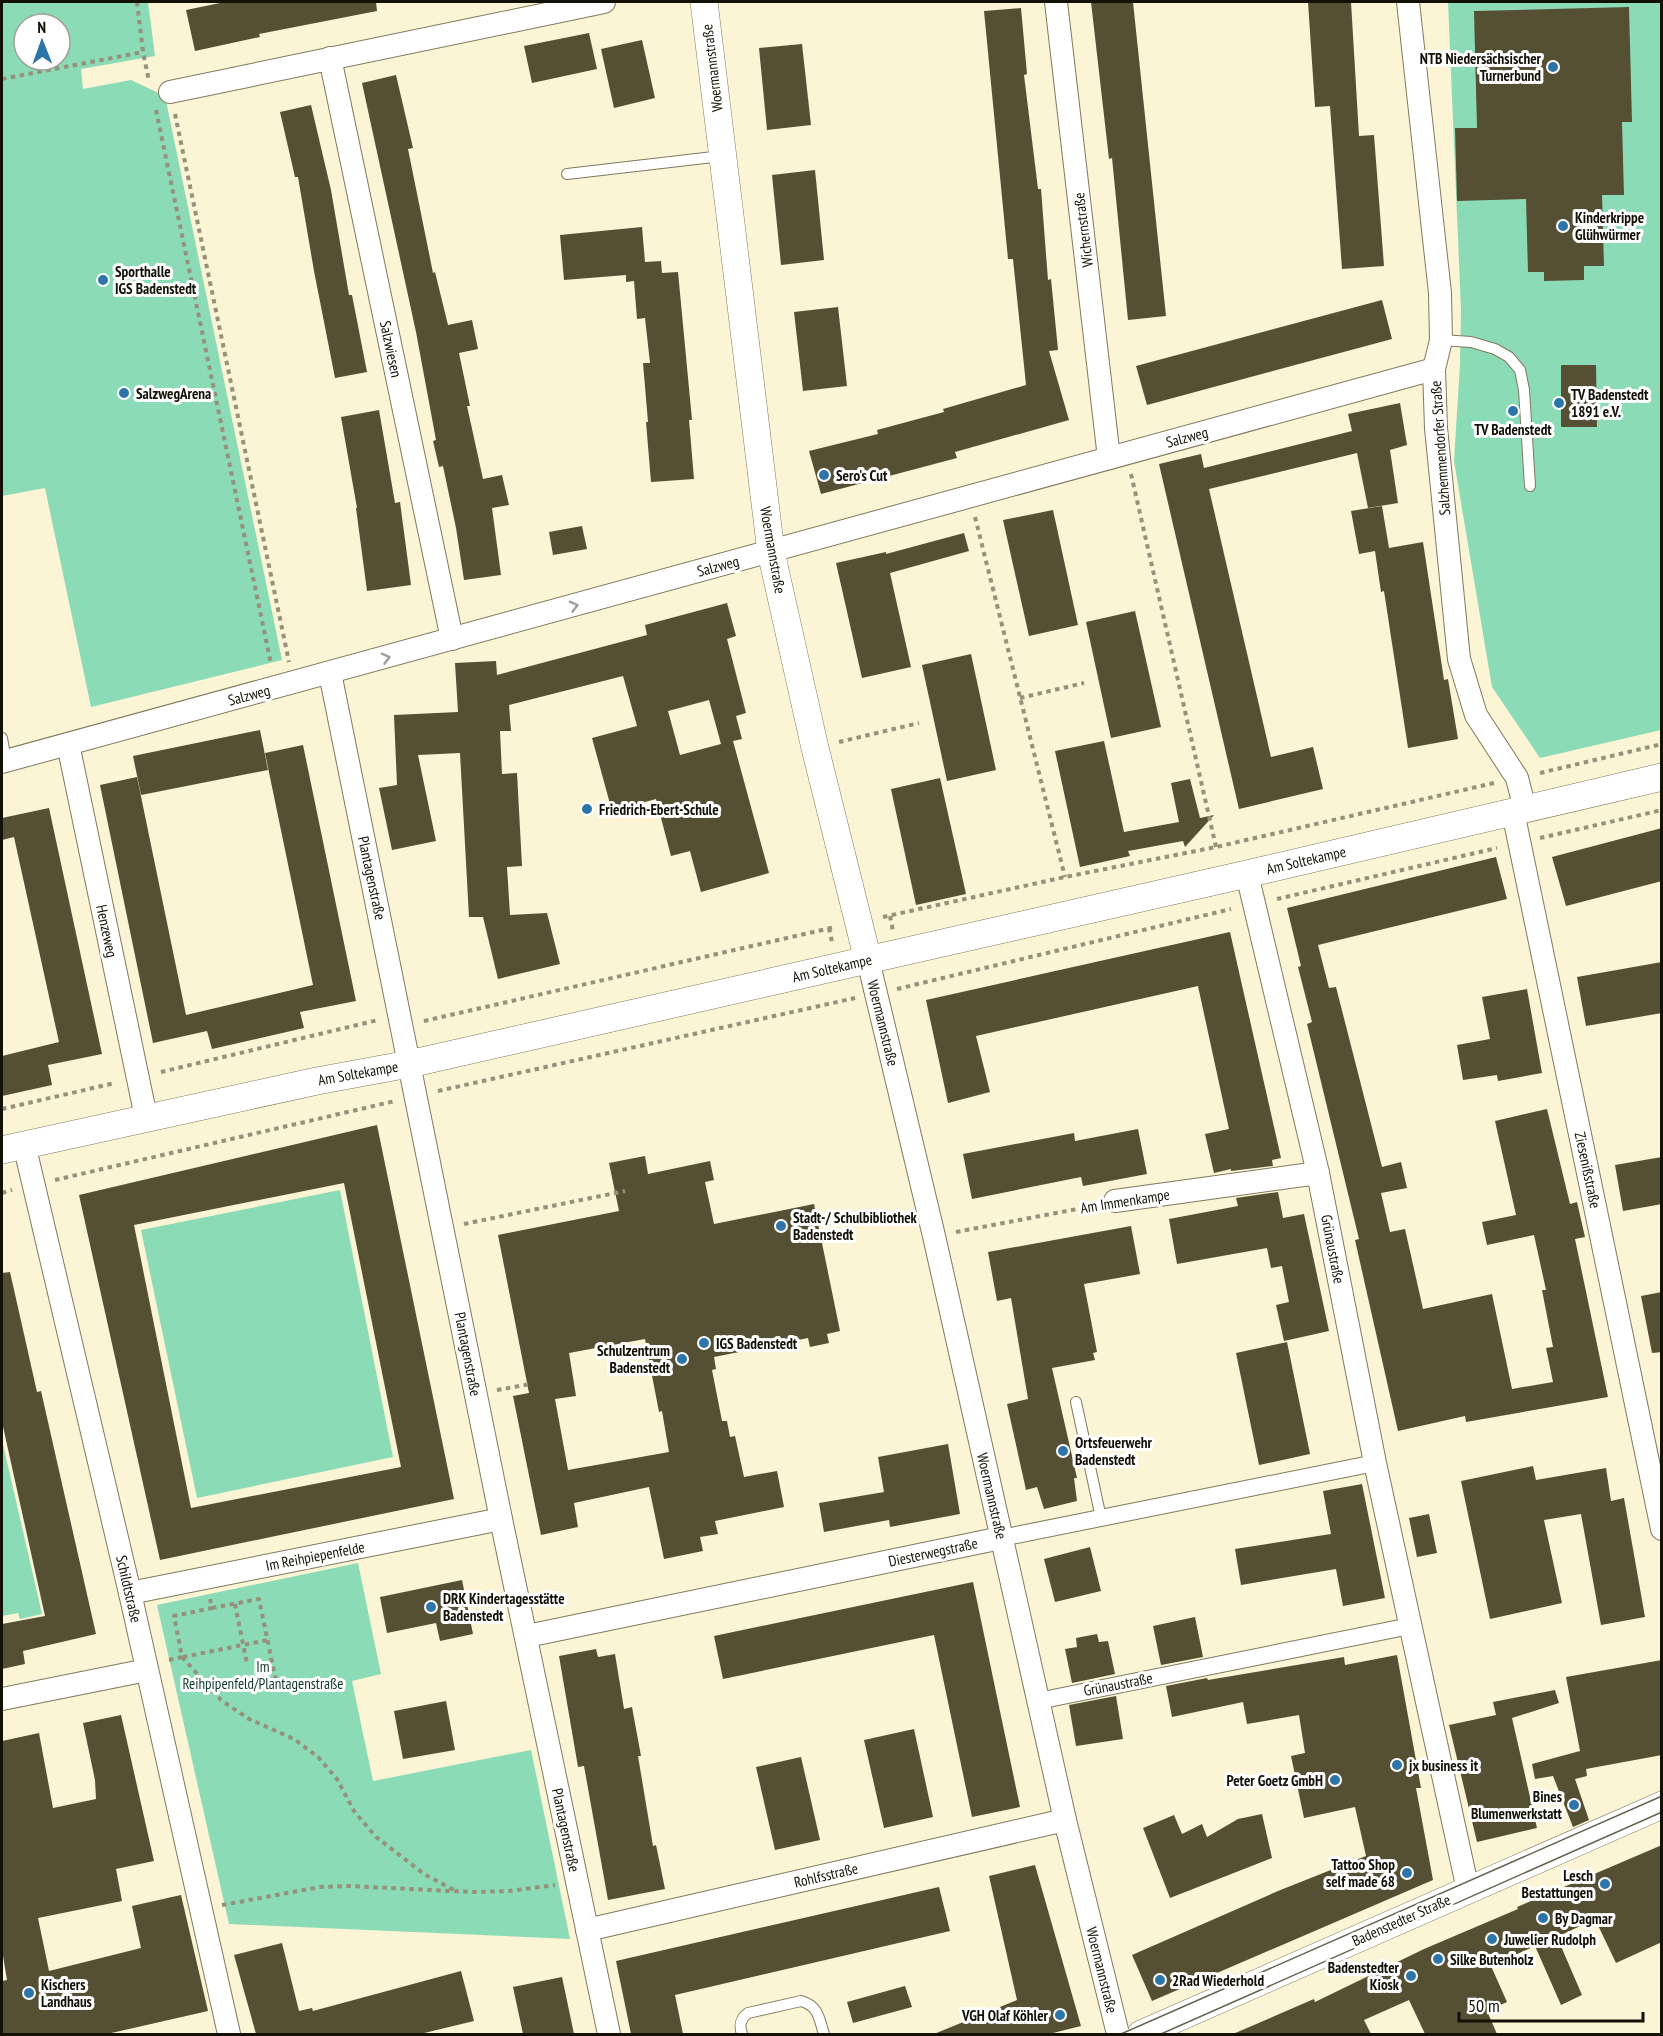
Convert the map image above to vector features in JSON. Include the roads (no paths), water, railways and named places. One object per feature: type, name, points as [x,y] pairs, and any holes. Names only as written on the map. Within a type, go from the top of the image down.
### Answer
[{"type":"street","points":[[161,91],[604,2]]},
{"type":"street","name":"Woermannstraße","points":[[704,2],[771,552],[815,748],[934,1236],[1065,1820],[1118,2034]]},
{"type":"street","name":"Wichernstraße","points":[[1056,2],[1118,456]]},
{"type":"street","name":"Salzhemmendorfer Straße","points":[[1408,2],[1440,293],[1441,340],[1434,369],[1436,429],[1459,659],[1476,715],[1517,778],[1519,810]]},
{"type":"street","name":"Salzwiesen","points":[[330,58],[452,639]]},
{"type":"street","name":"Salzweg","points":[[4,761],[1434,369]]},
{"type":"street","name":"Plantagenstraße","points":[[330,673],[501,1519],[609,2034]]},
{"type":"street","name":"Henzeweg","points":[[68,744],[146,1118]]},
{"type":"street","name":"Am Soltekampe","points":[[13,1147],[317,1081],[409,1064],[1247,874],[1662,777]]},
{"type":"street","name":"Ziesenißstraße","points":[[1519,810],[1521,843],[1662,1529]]},
{"type":"street","name":"Grünaustraße","points":[[1247,874],[1318,1173],[1375,1463],[1468,1890]]},
{"type":"street","name":"Schildtstraße","points":[[13,1147],[34,1185],[130,1593],[229,2034]]},
{"type":"street","name":"Am Immenkampe","points":[[1115,1201],[1318,1173]]},
{"type":"street","name":"Diesterwegstraße","points":[[526,1636],[1375,1463]]},
{"type":"street","name":"Im Reihpiepenfelde","points":[[130,1593],[501,1519]]},
{"type":"street","name":"Grünaustraße","points":[[1038,1701],[1410,1626]]},
{"type":"street","points":[[2,1699],[147,1670]]},
{"type":"street","name":"Badenstedter Straße","points":[[1141,2034],[1662,1805]]},
{"type":"street","name":"Rohlfsstraße","points":[[587,1930],[1065,1820]]},
{"type":"lane","points":[[567,174],[722,156]]},
{"type":"lane","points":[[1441,340],[1471,342],[1495,349],[1509,357],[1520,370],[1524,390],[1530,486]]},
{"type":"lane","points":[[2,738],[4,761]]},
{"type":"lane","points":[[1076,1402],[1101,1518]]},
{"type":"lane","points":[[742,2034],[739,2027],[742,2018],[748,2013],[801,2001],[815,2008],[824,2034]]},
{"type":"tram line","points":[[1121,2034],[1662,1796]]},
{"type":"tram line","points":[[1161,2034],[1662,1812]]},
{"type":"place","name":"NTB Niedersächsischer Turnerbund","points":[[1553,67]]},
{"type":"place","name":"Kinderkrippe Glühwürmer","points":[[1563,226]]},
{"type":"place","name":"Sporthalle IGS Badenstedt","points":[[103,280]]},
{"type":"place","name":"SalzwegArena","points":[[124,393]]},
{"type":"place","name":"TV Badenstedt 1891 e.V.","points":[[1559,403]]},
{"type":"place","name":"TV Badenstedt","points":[[1513,411]]},
{"type":"place","name":"Sero's Cut","points":[[824,475]]},
{"type":"place","name":"Friedrich-Ebert-Schule","points":[[587,809]]},
{"type":"place","name":"Stadt-/ Schulbibliothek Badenstedt","points":[[781,1226]]},
{"type":"place","name":"IGS Badenstedt","points":[[704,1343]]},
{"type":"place","name":"Schulzentrum Badenstedt","points":[[682,1359]]},
{"type":"place","name":"Ortsfeuerwehr Badenstedt","points":[[1063,1451]]},
{"type":"place","name":"DRK Kindertagesstätte Badenstedt","points":[[431,1607]]},
{"type":"place","name":"jx business it","points":[[1397,1765]]},
{"type":"place","name":"Peter Goetz GmbH","points":[[1335,1780]]},
{"type":"place","name":"Bines Blumenwerkstatt","points":[[1574,1805]]},
{"type":"place","name":"Tattoo Shop self made 68","points":[[1407,1873]]},
{"type":"place","name":"Lesch Bestattungen","points":[[1605,1884]]},
{"type":"place","name":"By Dagmar","points":[[1543,1918]]},
{"type":"place","name":"Juwelier Rudolph","points":[[1492,1939]]},
{"type":"place","name":"Silke Butenholz","points":[[1438,1959]]},
{"type":"place","name":"Badenstedter Kiosk","points":[[1411,1976]]},
{"type":"place","name":"2Rad Wiederhold","points":[[1160,1980]]},
{"type":"place","name":"Kischers Landhaus","points":[[29,1993]]},
{"type":"place","name":"VGH Olaf Köhler","points":[[1060,2015]]},
{"type":"park label","name":"Im Reihpipenfeld/Plantagenstraße","points":[[263,1674]]}]
